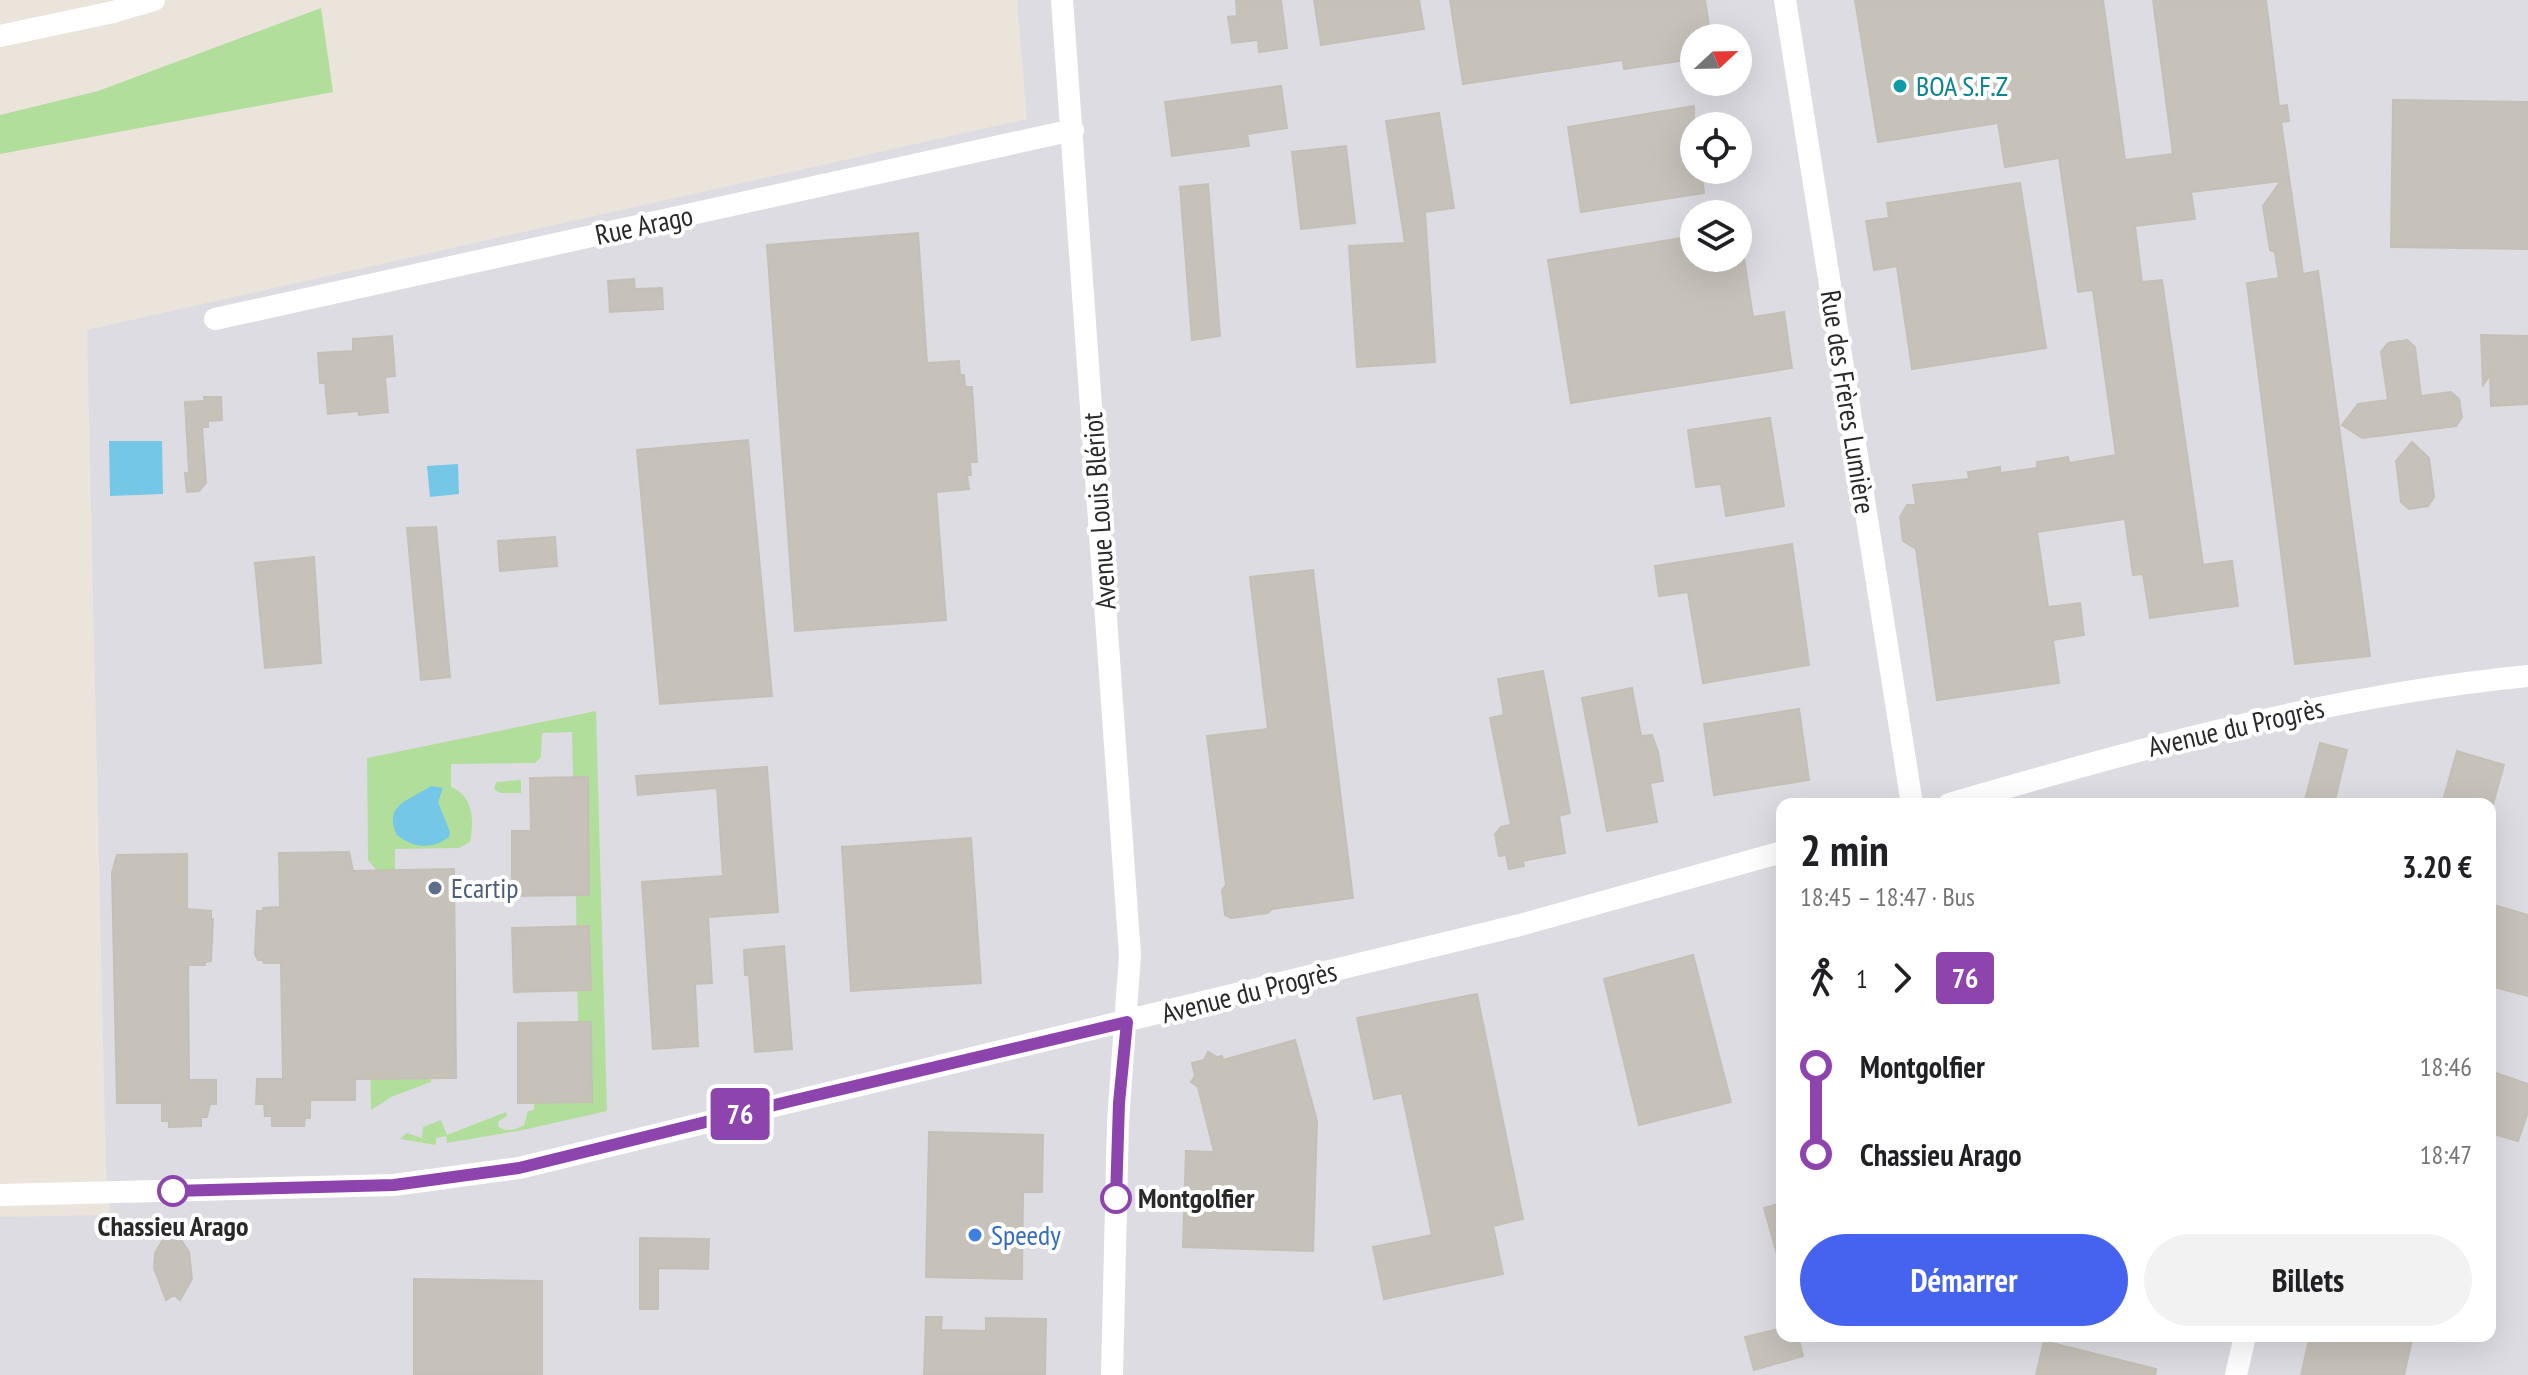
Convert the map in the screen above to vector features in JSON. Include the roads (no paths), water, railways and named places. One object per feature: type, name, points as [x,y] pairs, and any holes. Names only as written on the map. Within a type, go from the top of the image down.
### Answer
[{"type":"street","points":[[0,36],[154,0]]},
{"type":"street","name":"Avenue Louis Blériot","points":[[1062,0],[1130,955],[1119,1103],[1112,1375]]},
{"type":"street","name":"Rue des Frères Lumière","points":[[1785,0],[1911,798]]},
{"type":"street","name":"Rue Arago","points":[[215,319],[1073,130]]},
{"type":"street","name":"Avenue du Progrès","points":[[1970,798],[2272,716],[2402,691],[2528,676]]},
{"type":"street","name":"Avenue du Progrès","points":[[0,1195],[394,1185],[470,1176],[583,1154],[791,1101],[1127,1022],[1287,980],[1520,925],[1776,854]]},
{"type":"street","points":[[2236,1375],[2244,1342]]},
{"type":"water","points":[[109,441],[162,441],[163,494],[110,496]]},
{"type":"water","points":[[458,464],[459,494],[430,497],[427,466]]},
{"type":"water","points":[[431,786],[443,788],[438,802],[450,832],[449,837],[429,846],[409,843],[397,835],[393,817],[400,804]]},
{"type":"place","name":"BOA S.F.Z","points":[[1900,86]]},
{"type":"place","name":"Ecartip","points":[[435,888]]},
{"type":"place","name":"Chassieu Arago","points":[[173,1191]]},
{"type":"place","name":"Montgolfier","points":[[1116,1198]]},
{"type":"place","name":"Speedy","points":[[975,1235]]}]
